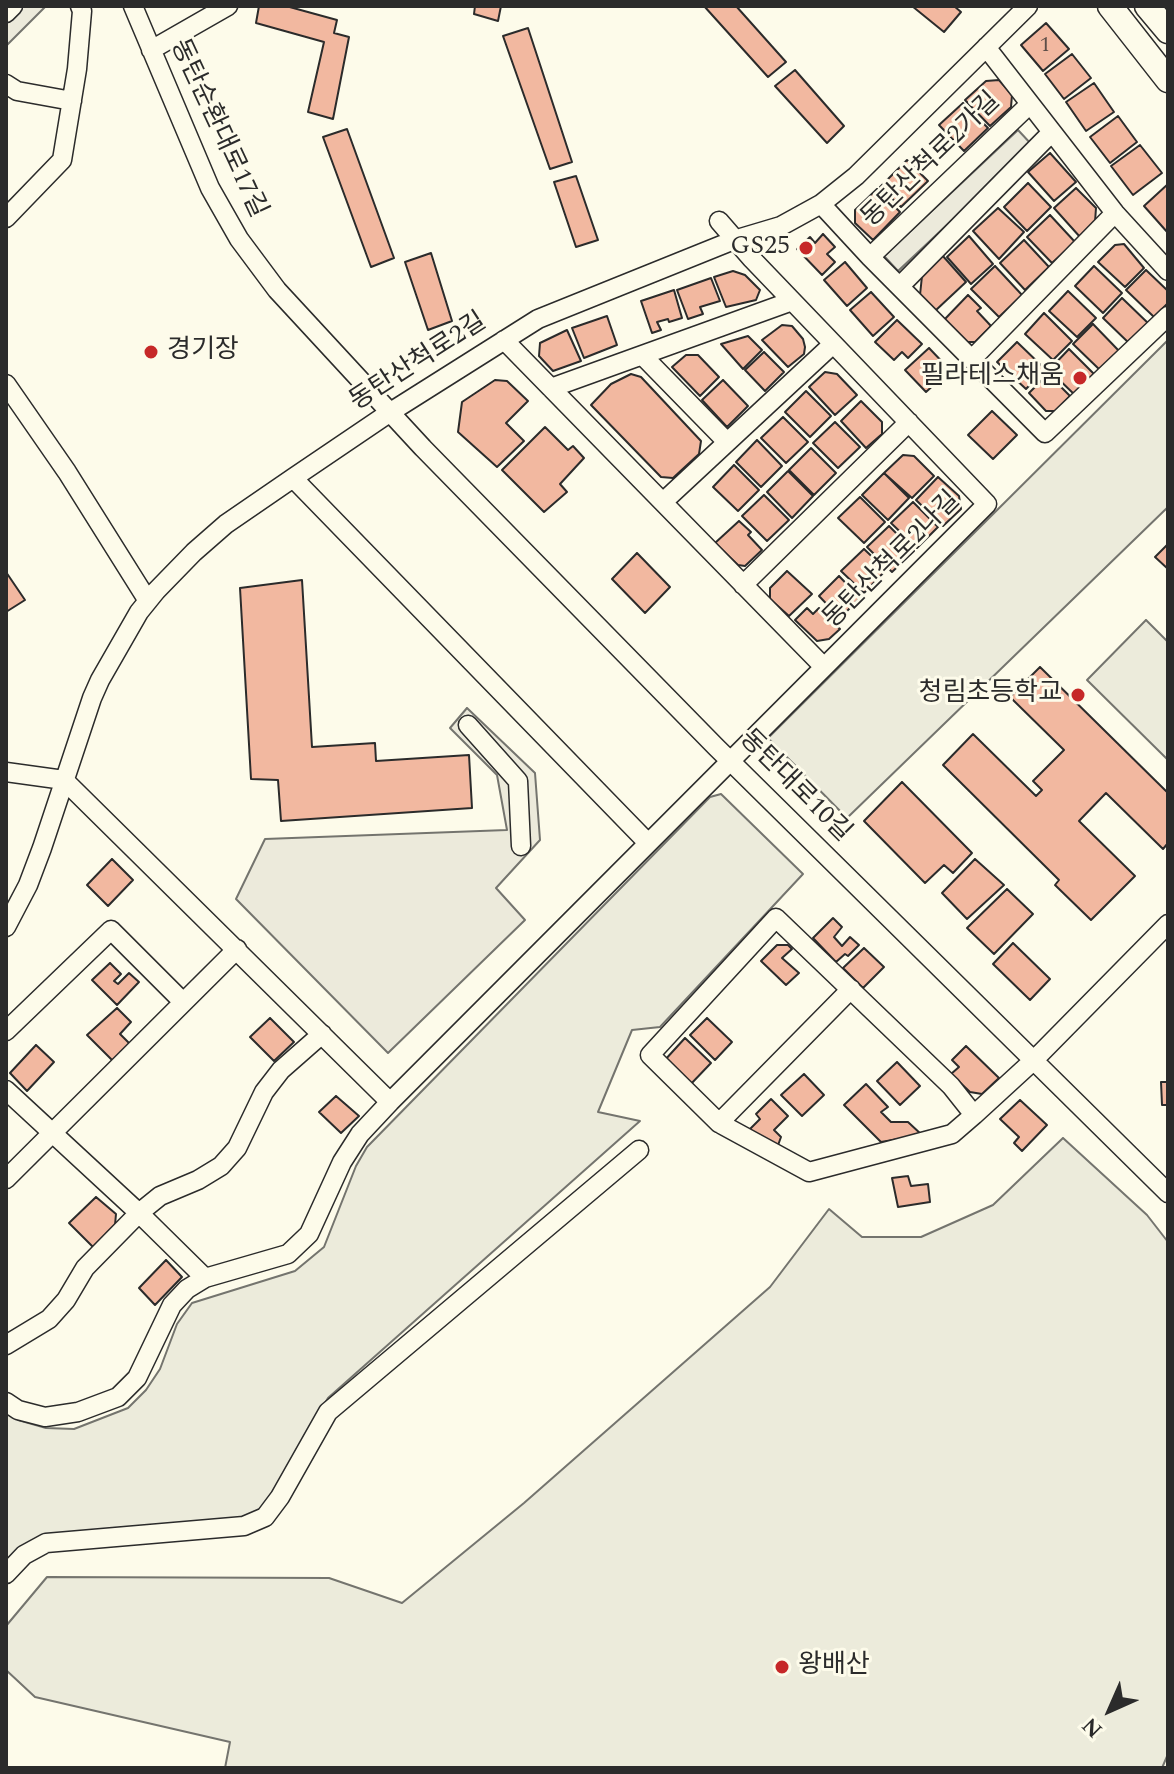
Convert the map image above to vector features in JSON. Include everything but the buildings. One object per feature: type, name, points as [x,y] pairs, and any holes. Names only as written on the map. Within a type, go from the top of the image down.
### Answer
[{"type":"main road","points":[[1110,6],[1168,80]]},
{"type":"main road","points":[[1147,6],[1168,31]]},
{"type":"street","points":[[6,13],[13,6]]},
{"type":"street","points":[[6,218],[62,160],[79,54],[80,6]]},
{"type":"street","name":"동탄순환대로17길","points":[[133,6],[210,188],[239,239],[277,290],[389,413]]},
{"type":"street","points":[[151,50],[228,6]]},
{"type":"street","name":"동탄산척로2길","points":[[6,927],[28,885],[92,698],[117,650],[148,601],[226,524],[389,413],[538,319],[734,240],[781,226],[821,204],[856,176],[1028,6]]},
{"type":"street","name":"동탄산척로2가길","points":[[986,47],[1115,213],[1168,271]]},
{"type":"street","points":[[6,84],[17,91],[72,101]]},
{"type":"street","name":"동탄산척로2가길","points":[[870,257],[1030,104]]},
{"type":"street","points":[[900,286],[1052,132]]},
{"type":"street","name":"동탄산척로2가길","points":[[821,204],[1045,433],[1168,316]]},
{"type":"street","points":[[972,359],[1115,213]]},
{"type":"street","name":"동탄산척로2나길","points":[[205,1278],[288,1254],[309,1234],[342,1162],[360,1134],[987,504],[719,221]]},
{"type":"street","points":[[551,388],[792,301]]},
{"type":"street","name":"동탄산척로2나길","points":[[504,340],[823,666]]},
{"type":"street","points":[[663,502],[833,344]]},
{"type":"street","points":[[642,355],[727,442]]},
{"type":"street","points":[[6,384],[67,472],[148,601]]},
{"type":"street","name":"동탄대로10길","points":[[389,413],[730,761],[1168,1193]]},
{"type":"street","points":[[743,585],[909,422]]},
{"type":"street","points":[[293,478],[648,843]]},
{"type":"street","points":[[468,725],[518,781],[521,846]]},
{"type":"street","points":[[6,772],[64,780],[390,1102]]},
{"type":"street","points":[[974,1115],[951,1086],[776,918],[650,1055],[719,1123],[809,1172],[952,1134],[974,1115],[1034,1060],[1168,924]]},
{"type":"street","points":[[6,1031],[111,930],[182,1001]]},
{"type":"street","points":[[6,1179],[237,949]]},
{"type":"street","points":[[719,1123],[851,989]]},
{"type":"street","points":[[6,1345],[49,1319],[66,1300],[93,1259],[139,1213],[160,1196],[198,1180],[221,1166],[237,1148],[264,1092],[281,1070],[322,1034]]},
{"type":"street","points":[[6,1090],[205,1278],[187,1289],[172,1305],[137,1378],[118,1397],[78,1412],[45,1417],[18,1410],[6,1402]]},
{"type":"street","points":[[6,1574],[24,1555],[46,1543],[244,1526],[265,1517],[280,1497],[328,1412],[639,1150]]},
{"type":"shaded area","points":[[6,6],[46,6],[6,46]]},
{"type":"shaded area","points":[[1018,130],[1032,145],[898,271],[884,256]]},
{"type":"shaded area","points":[[1168,340],[1168,507],[847,818],[768,738]]},
{"type":"shaded area","points":[[1146,620],[1168,642],[1168,760],[1087,680]]},
{"type":"shaded area","points":[[467,708],[535,773],[540,840],[496,888],[525,920],[388,1053],[236,899],[265,839],[507,830],[497,775],[450,728]]},
{"type":"shaded area","points":[[721,794],[803,874],[660,1027],[632,1030],[598,1112],[640,1121],[328,1398],[266,1503],[250,1518],[47,1535],[6,1561],[6,1409],[18,1420],[46,1428],[74,1429],[128,1408],[146,1390],[160,1369],[177,1324],[192,1303],[295,1271],[324,1247],[356,1166],[367,1147],[710,797]]},
{"type":"shaded area","points":[[1063,1138],[1147,1215],[1168,1242],[1168,1754],[1162,1768],[225,1768],[230,1742],[35,1697],[6,1670],[6,1626],[47,1577],[329,1578],[402,1603],[524,1503],[770,1287],[829,1209],[862,1237],[921,1237],[993,1205]]},
{"type":"place","name":"GS25","points":[[806,248]]},
{"type":"place","name":"경기장","points":[[151,352]]},
{"type":"place","name":"필라테스채움","points":[[1080,378]]},
{"type":"place","name":"청림초등학교","points":[[1078,695]]},
{"type":"place","name":"왕배산","points":[[782,1667]]}]
